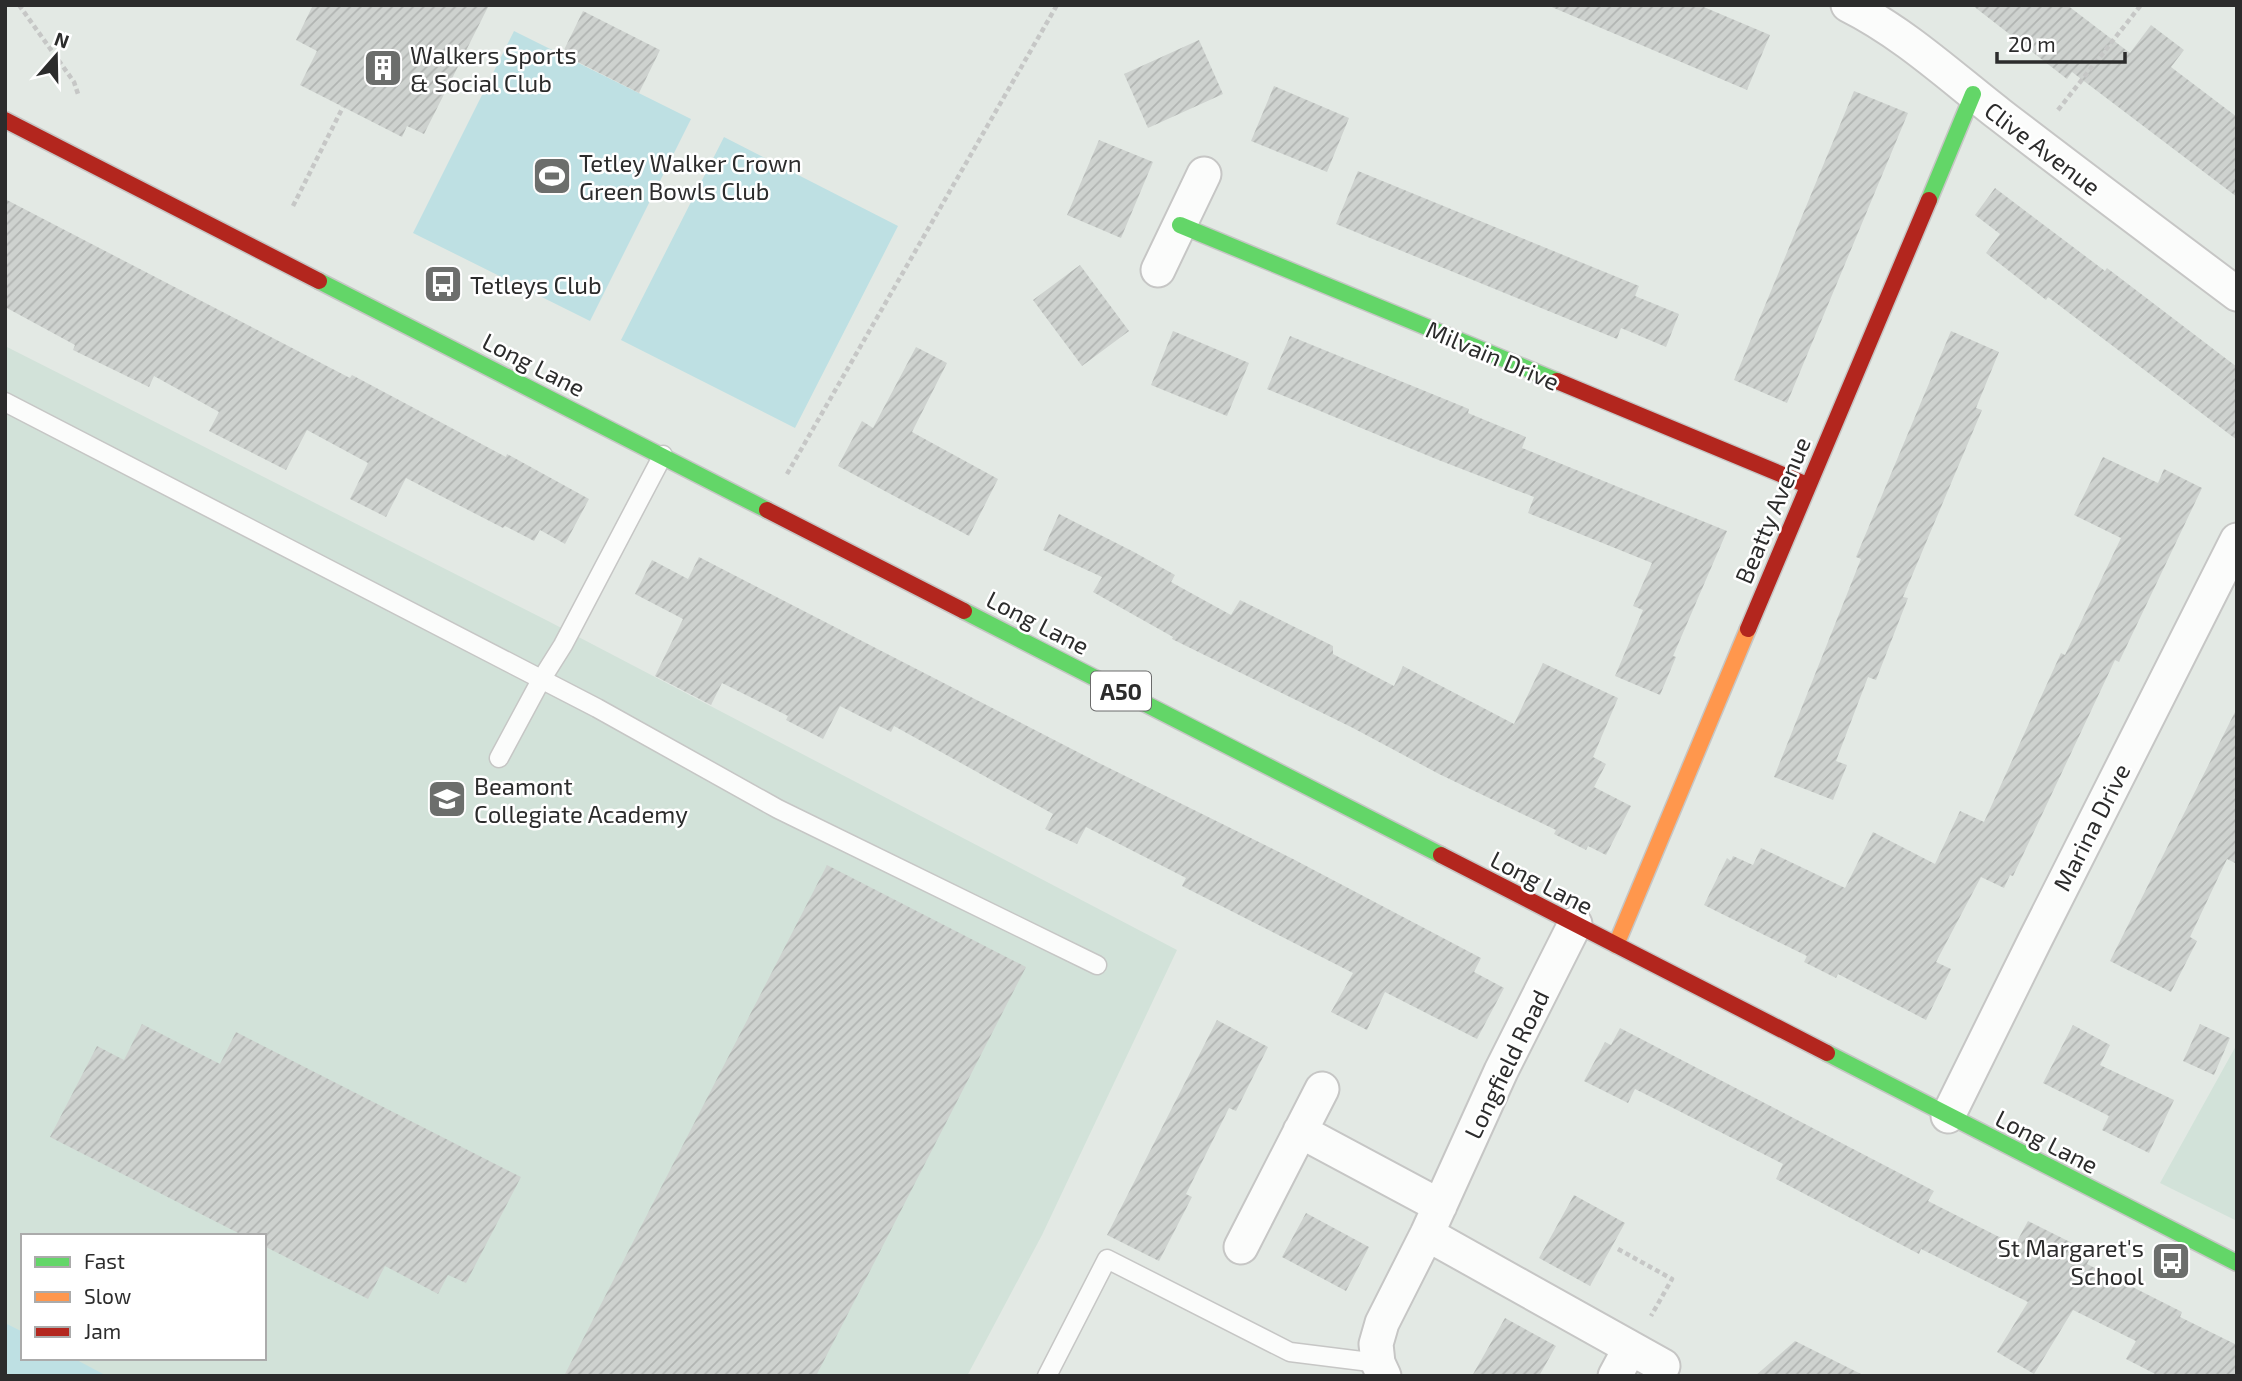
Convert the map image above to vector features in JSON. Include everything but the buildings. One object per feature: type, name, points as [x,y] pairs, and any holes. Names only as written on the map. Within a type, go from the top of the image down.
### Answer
[{"type":"main road","name":"Beatty Avenue","points":[[1616,945],[1973,94]]},
{"type":"main road","name":"Long Lane","points":[[5,120],[2237,1263]]},
{"type":"main road","name":"Milvain Drive","points":[[1180,225],[1807,485]]},
{"type":"street","name":"Clive Avenue","points":[[1848,5],[1912,45],[2237,294]]},
{"type":"street","points":[[1158,270],[1204,174]]},
{"type":"street","name":"Marina Drive","points":[[1948,1116],[2237,540]]},
{"type":"street","name":"Longfield Road","points":[[1381,1370],[1377,1344],[1382,1323],[1433,1220],[1501,1071],[1575,924]]},
{"type":"street","points":[[1241,1247],[1322,1089]]},
{"type":"street","points":[[1300,1132],[1433,1220],[1626,1358],[1663,1366]]},
{"type":"lane","points":[[5,402],[541,680],[778,809],[1097,965]]},
{"type":"lane","points":[[499,758],[563,645],[663,455]]},
{"type":"lane","points":[[1047,1376],[1107,1259],[1290,1352],[1381,1370]]},
{"type":"path","points":[[19,5],[74,82],[79,97]]},
{"type":"path","points":[[768,509],[1057,5]]},
{"type":"path","points":[[2034,141],[2141,5]]},
{"type":"path","points":[[293,206],[343,107]]},
{"type":"path","points":[[1618,1249],[1672,1279],[1626,1358]]},
{"type":"shaded area","name":"Tetley Walker Crown Green Bowls Club","points":[[514,31],[691,119],[590,321],[413,233]]},
{"type":"shaded area","name":"Tetley Walker Crown Green Bowls Club","points":[[724,137],[898,226],[795,428],[621,340]]},
{"type":"shaded area","name":"Beamont Collegiate Academy","points":[[5,346],[548,621],[1177,950],[1042,1235],[967,1376],[5,1376]]},
{"type":"shaded area","points":[[2237,1044],[2237,1221],[2160,1183]]},
{"type":"shaded area","points":[[5,1323],[21,1331],[21,1360],[77,1360],[107,1376],[5,1376]]},
{"type":"traffic: fast","points":[[1929,200],[1973,94]]},
{"type":"traffic: fast","points":[[1180,225],[1557,381]]},
{"type":"traffic: fast","points":[[319,281],[767,510]]},
{"type":"traffic: fast","points":[[964,611],[1441,855]]},
{"type":"traffic: fast","points":[[1827,1053],[2237,1263]]},
{"type":"traffic: slow","points":[[1616,945],[1748,629]]},
{"type":"traffic: jam","points":[[5,120],[319,281]]},
{"type":"traffic: jam","points":[[1748,629],[1929,200]]},
{"type":"traffic: jam","points":[[1557,381],[1807,485]]},
{"type":"traffic: jam","points":[[767,510],[964,611]]},
{"type":"traffic: jam","points":[[1441,855],[1827,1053]]},
{"type":"place","name":"Walkers Sports & Social Club","points":[[383,68]]},
{"type":"place","name":"Tetley Walker Crown Green Bowls Club","points":[[552,176]]},
{"type":"place","name":"Tetleys Club","points":[[443,284]]},
{"type":"place","name":"Beamont Collegiate Academy","points":[[447,799]]},
{"type":"place","name":"St Margaret's School","points":[[2171,1261]]}]
